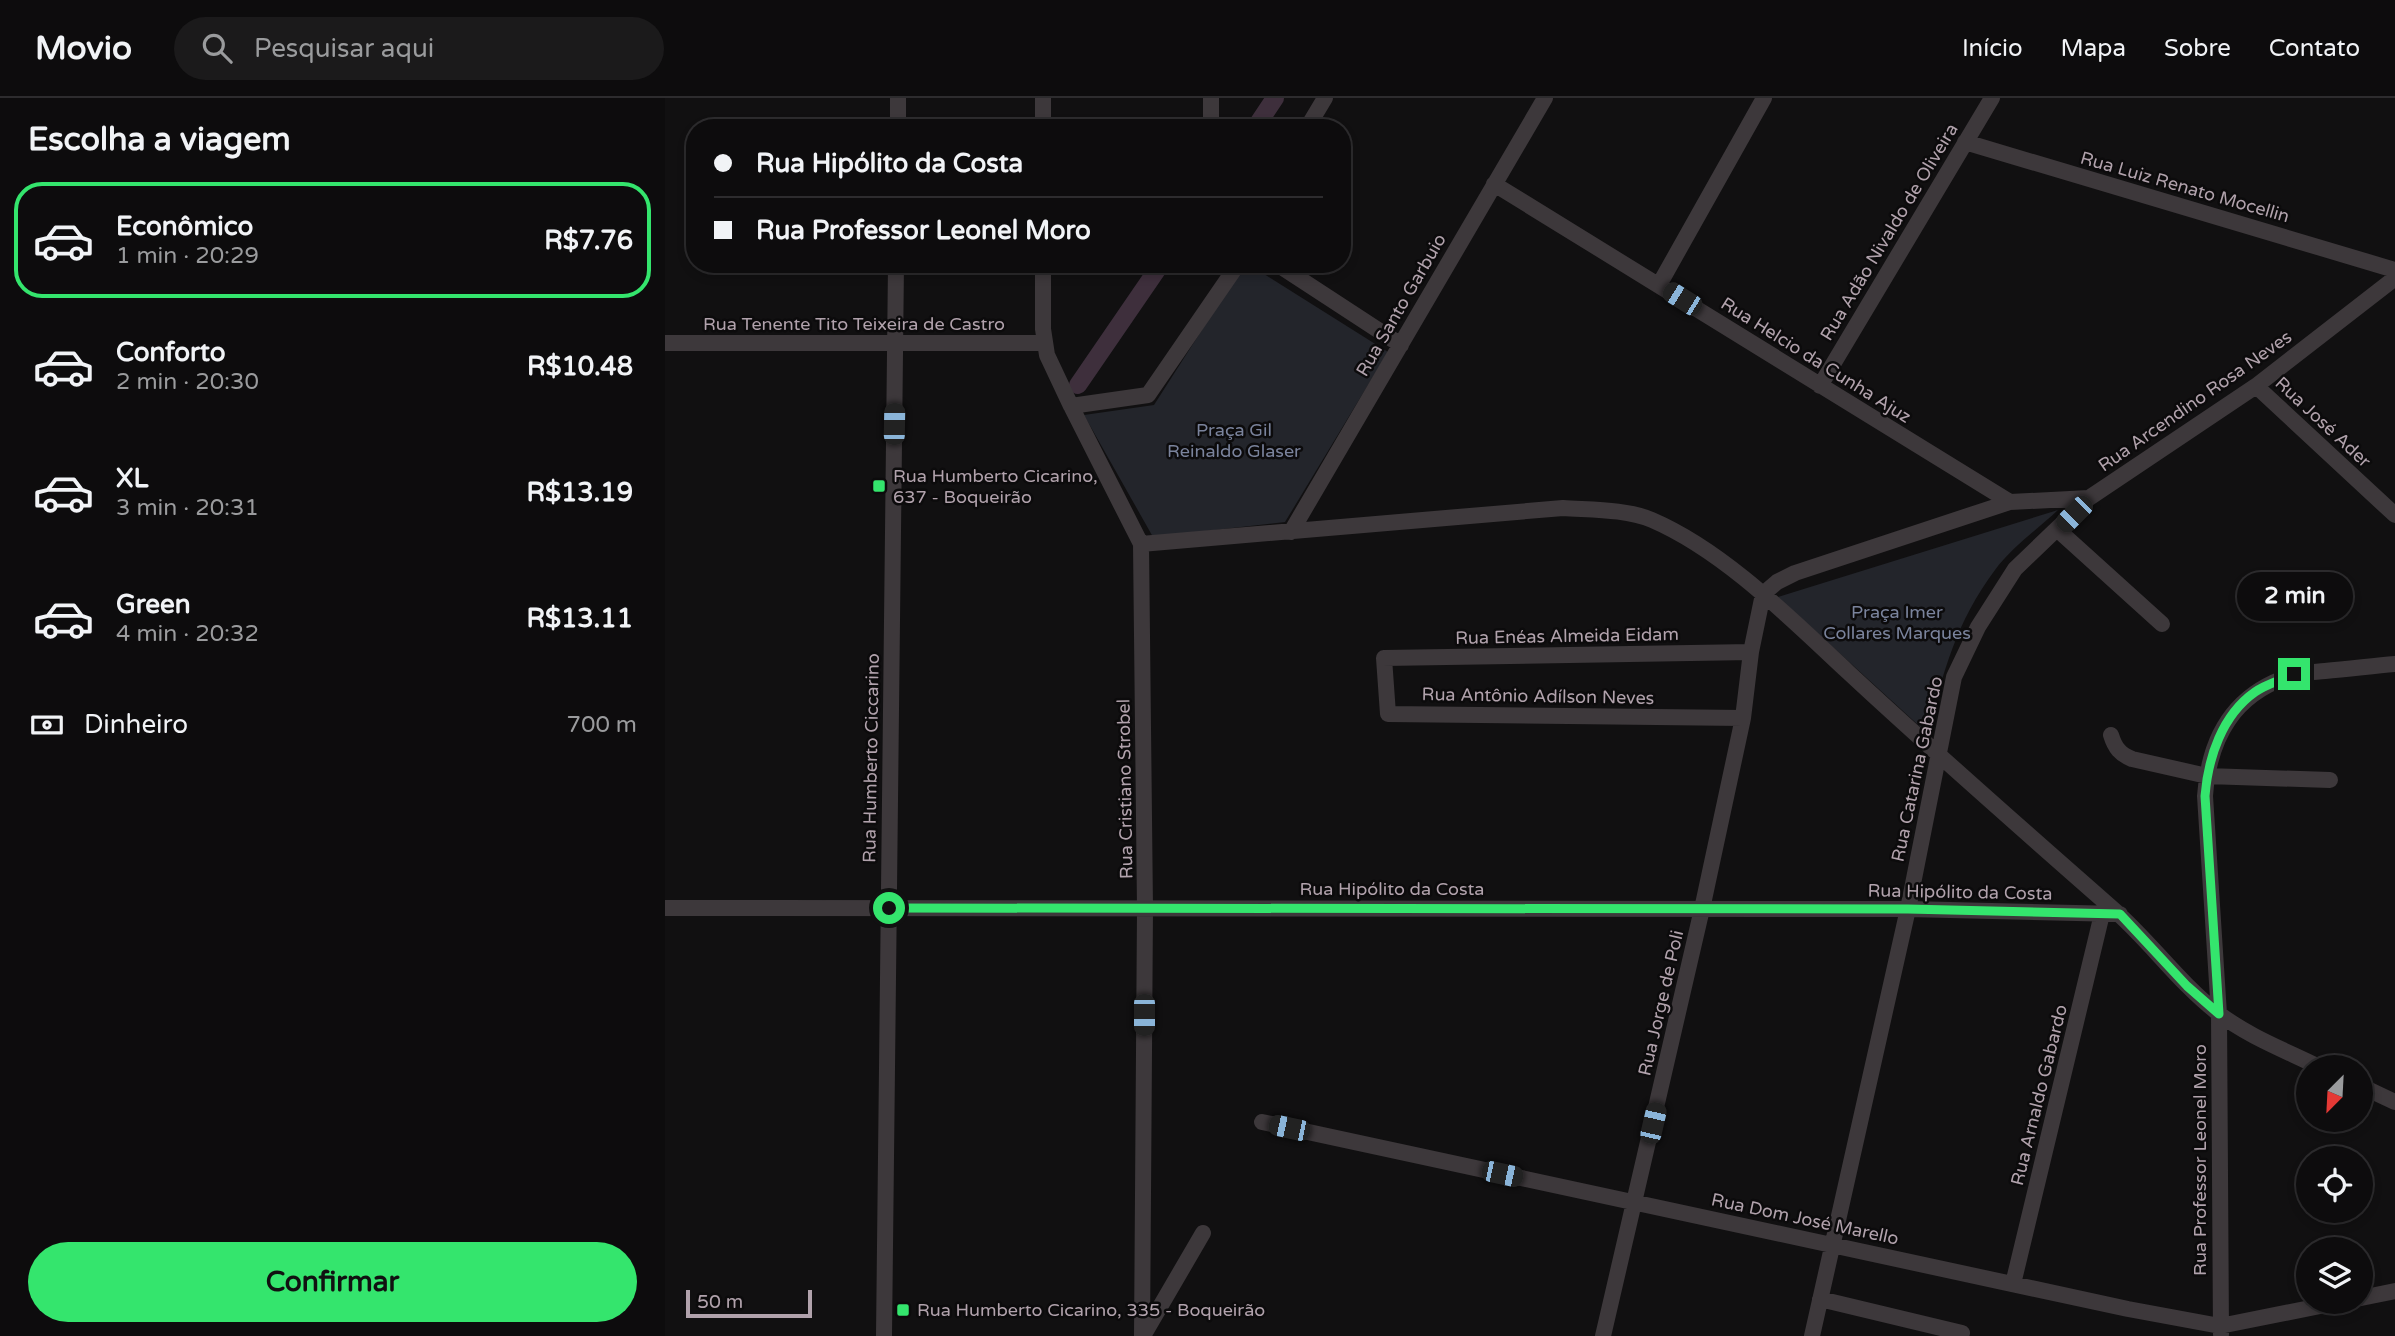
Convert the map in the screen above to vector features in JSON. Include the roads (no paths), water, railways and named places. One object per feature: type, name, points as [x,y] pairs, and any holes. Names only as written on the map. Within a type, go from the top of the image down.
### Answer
[{"type":"street","points":[[898,98],[898,119]]},
{"type":"street","points":[[1043,98],[1043,119]]},
{"type":"street","points":[[1210,119],[1211,98]]},
{"type":"street","points":[[1312,119],[1325,98]]},
{"type":"street","name":"Rua Santo Garbuio","points":[[1291,532],[1545,98]]},
{"type":"street","points":[[1659,285],[1764,98]]},
{"type":"street","name":"Rua Adão Nivaldo de Oliveira","points":[[1820,386],[1992,98]]},
{"type":"street","name":"Rua Luiz Renato Mocellin","points":[[1965,142],[2395,270]]},
{"type":"street","name":"Rua Helcio da Cunha Ajuz","points":[[1494,184],[2010,502]]},
{"type":"street","name":"Rua Humberto Ciccarino","points":[[884,1336],[896,273]]},
{"type":"street","name":"Rua Cristiano Strobel","points":[[1043,273],[1044,343],[1070,406],[1141,544],[1145,909],[1143,1336]]},
{"type":"street","points":[[1070,406],[1148,395],[1232,273]]},
{"type":"street","points":[[1291,273],[1401,345]]},
{"type":"street","name":"Rua Arcendino Rosa Neves","points":[[2089,498],[2256,386],[2395,278]]},
{"type":"street","name":"Rua Tenente Tito Teixeira de Castro","points":[[665,343],[1044,343]]},
{"type":"street","name":"Rua José Ader","points":[[2256,386],[2395,515]]},
{"type":"street","points":[[1763,594],[1777,582],[1795,573],[2010,502],[2089,498]]},
{"type":"street","name":"Rua Catarina Gabardo","points":[[1812,1336],[1908,909],[1954,677],[1978,627],[2015,569],[2089,498]]},
{"type":"street","points":[[1141,544],[1563,508],[1611,512],[1649,519],[1685,536],[1763,594],[1940,758],[2120,914],[2187,986],[2219,1014],[2249,1033],[2296,1056]]},
{"type":"street","points":[[2058,530],[2162,624]]},
{"type":"street","name":"Rua Jorge de Poli","points":[[1603,1336],[1744,718],[1751,652],[1763,594]]},
{"type":"street","name":"Rua Enéas Almeida Eidam","points":[[1384,658],[1751,652]]},
{"type":"street","name":"Rua Antônio Adílson Neves","points":[[1384,658],[1388,714],[1744,718]]},
{"type":"street","name":"Rua Professor Leonel Moro","points":[[2221,1331],[2219,1014],[2205,796],[2207,776],[2217,742],[2234,710],[2256,691],[2294,674],[2395,664]]},
{"type":"street","points":[[2111,736],[2114,747],[2122,755],[2207,776],[2330,780]]},
{"type":"street","name":"Rua Hipólito da Costa","points":[[665,908],[1908,909],[2120,914]]},
{"type":"street","name":"Rua Arnaldo Gabardo","points":[[2013,1284],[2102,914]]},
{"type":"street","points":[[2373,1092],[2395,1102]]},
{"type":"street","name":"Rua Dom José Marello","points":[[1262,1122],[1832,1244],[2221,1331],[2296,1313]]},
{"type":"street","points":[[1143,1336],[1203,1233]]},
{"type":"street","points":[[2373,1296],[2395,1291]]},
{"type":"street","points":[[1820,1298],[1962,1333]]},
{"type":"waterway","points":[[1261,119],[1275,98]]},
{"type":"waterway","points":[[1078,385],[1155,273]]},
{"type":"place","name":"Rua Humberto Cicarino, 637 - Boqueirão","points":[[879,486]]},
{"type":"place","name":"Rua Humberto Cicarino, 335 - Boqueirão","points":[[903,1310]]},
{"type":"park label","name":"Praça Gil Reinaldo Glaser","points":[[1234,440]]},
{"type":"park label","name":"Praça Imer Collares Marques","points":[[1897,622]]}]
